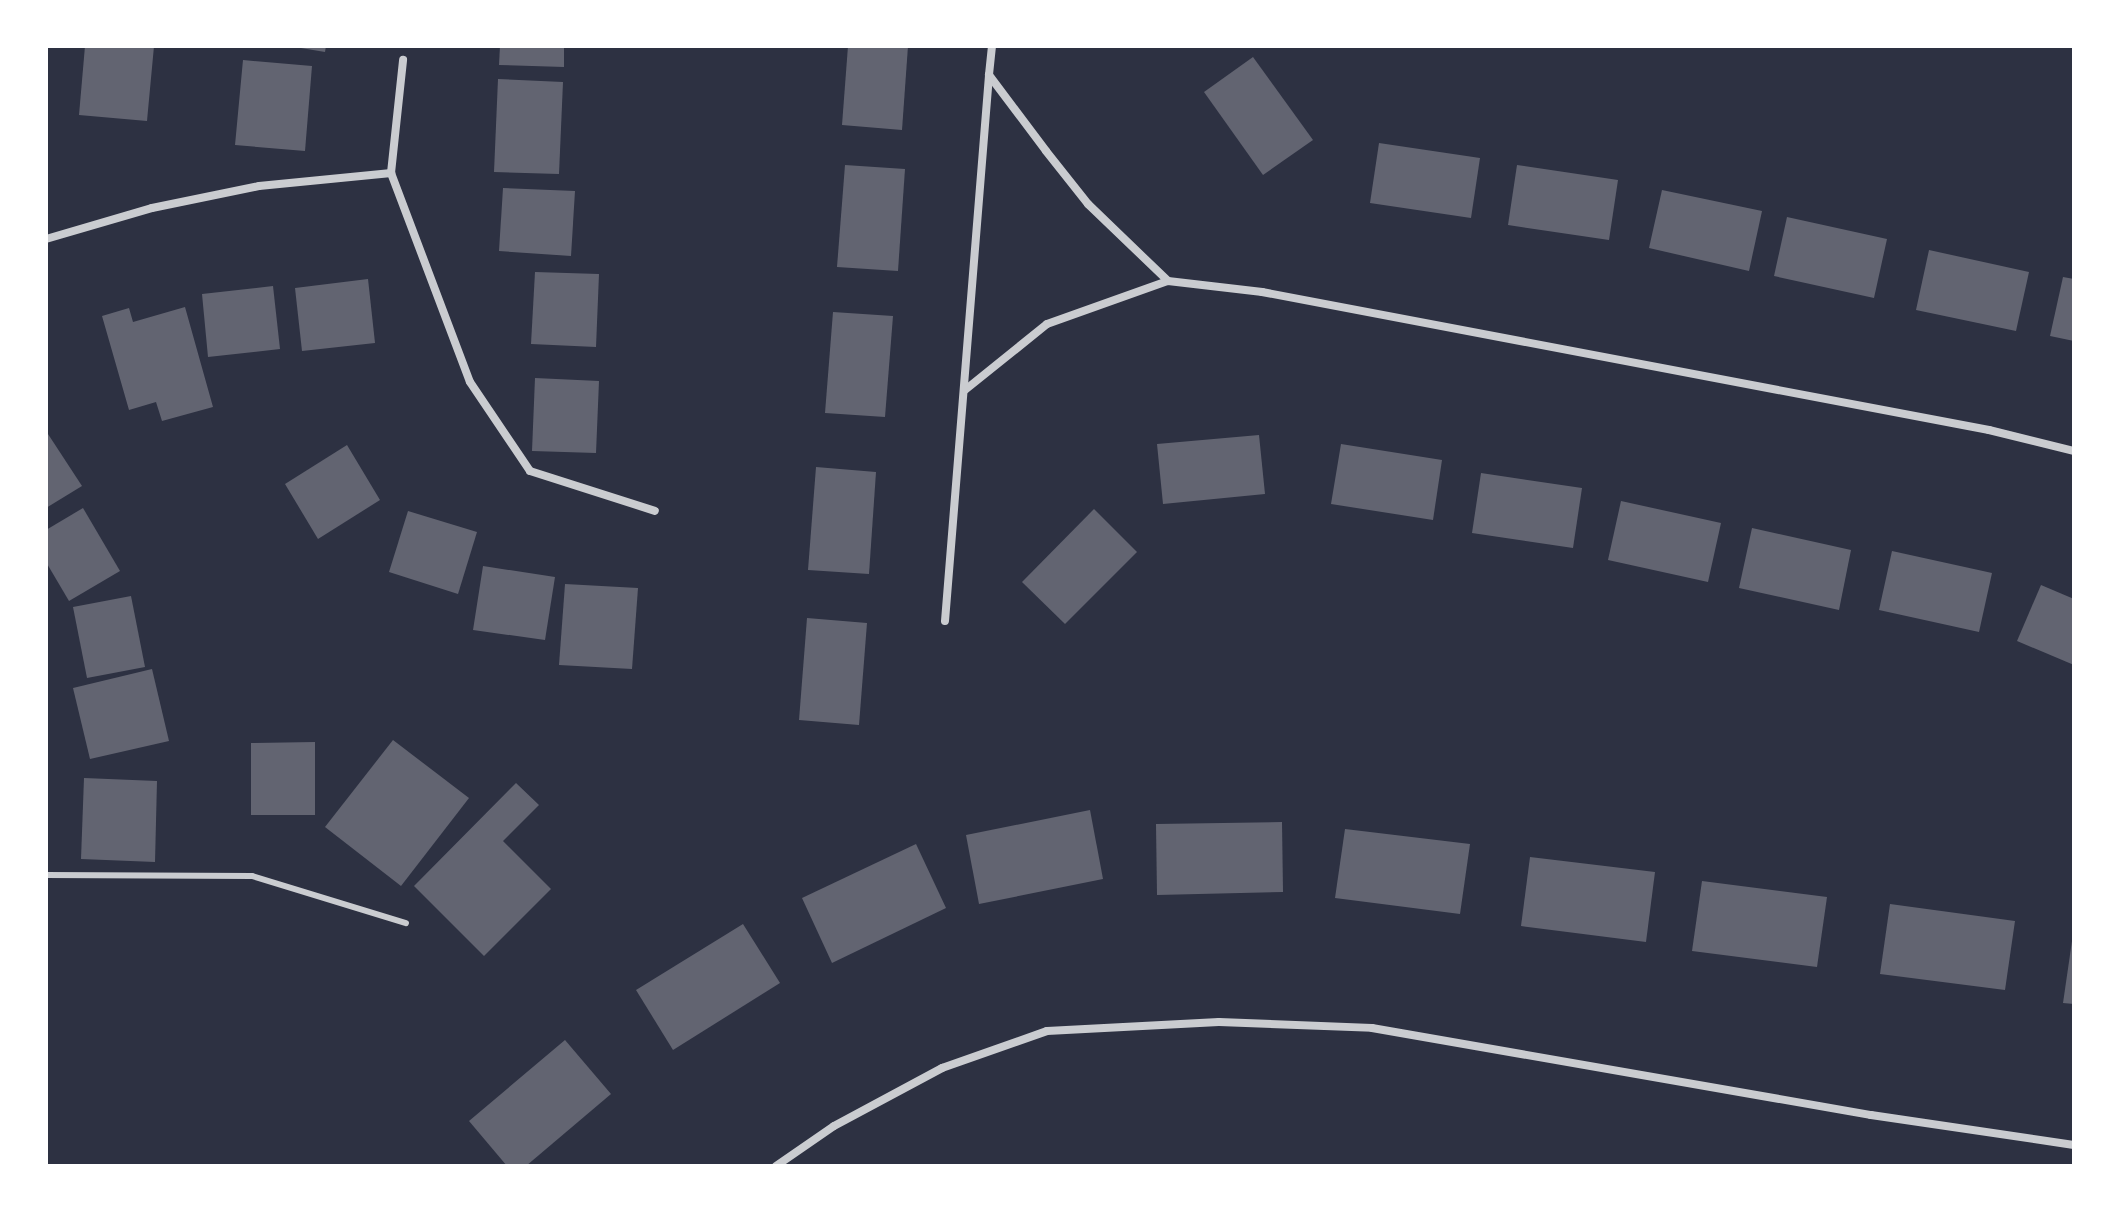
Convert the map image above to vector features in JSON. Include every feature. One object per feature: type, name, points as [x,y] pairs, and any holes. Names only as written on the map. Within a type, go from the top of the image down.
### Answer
[{"type":"street","points":[[945,621],[992,46]]},
{"type":"street","points":[[403,60],[391,173],[470,382],[530,471],[655,511]]},
{"type":"street","points":[[989,75],[1088,204],[1168,281]]},
{"type":"street","points":[[46,239],[152,208],[259,186],[391,173]]},
{"type":"street","points":[[965,390],[1047,324],[1168,281],[1293,297],[1989,430],[2074,451]]},
{"type":"street","points":[[776,1166],[834,1126],[942,1068],[1047,1031],[1219,1022],[1372,1028],[1871,1115],[2074,1145]]},
{"type":"lane","points":[[46,875],[252,876],[406,923]]},
{"type":"building","points":[[85,46],[154,46],[147,121],[79,115]]},
{"type":"building","points":[[289,46],[326,46],[325,52]]},
{"type":"building","points":[[500,46],[564,46],[564,67],[499,65]]},
{"type":"building","points":[[848,46],[908,46],[902,130],[842,125]]},
{"type":"building","points":[[1253,57],[1313,140],[1263,175],[1204,92]]},
{"type":"building","points":[[243,60],[312,66],[305,151],[235,145]]},
{"type":"building","points":[[498,79],[563,82],[559,174],[494,172]]},
{"type":"building","points":[[1379,143],[1480,158],[1471,218],[1370,203]]},
{"type":"building","points":[[845,165],[905,169],[898,271],[837,267]]},
{"type":"building","points":[[1517,165],[1618,180],[1609,240],[1508,225]]},
{"type":"building","points":[[503,188],[575,191],[571,256],[499,251]]},
{"type":"building","points":[[1662,190],[1762,211],[1749,271],[1649,248]]},
{"type":"building","points":[[1787,217],[1887,239],[1874,298],[1774,276]]},
{"type":"building","points":[[1929,250],[2029,272],[2016,331],[1916,310]]},
{"type":"building","points":[[535,272],[599,274],[596,347],[531,344]]},
{"type":"building","points":[[2063,277],[2074,279],[2074,341],[2050,336]]},
{"type":"building","points":[[368,279],[375,343],[302,351],[295,288]]},
{"type":"building","points":[[273,286],[280,349],[208,357],[202,294]]},
{"type":"building","points":[[185,307],[213,407],[162,421],[156,402],[129,410],[102,316],[129,308],[133,322]]},
{"type":"building","points":[[833,312],[893,316],[885,417],[825,413]]},
{"type":"building","points":[[535,378],[599,381],[596,453],[532,451]]},
{"type":"building","points":[[46,435],[82,486],[46,508]]},
{"type":"building","points":[[1259,435],[1265,494],[1163,504],[1157,444]]},
{"type":"building","points":[[1341,444],[1442,460],[1433,520],[1331,504]]},
{"type":"building","points":[[347,445],[380,500],[318,539],[285,484]]},
{"type":"building","points":[[816,467],[876,472],[869,574],[808,570]]},
{"type":"building","points":[[1481,473],[1582,488],[1573,548],[1472,533]]},
{"type":"building","points":[[1621,501],[1721,523],[1708,582],[1608,560]]},
{"type":"building","points":[[83,508],[120,571],[69,601],[46,562],[46,530]]},
{"type":"building","points":[[1094,509],[1137,552],[1065,624],[1022,582]]},
{"type":"building","points":[[408,511],[477,532],[458,594],[389,572]]},
{"type":"building","points":[[1752,528],[1851,550],[1839,610],[1739,588]]},
{"type":"building","points":[[1892,551],[1992,573],[1979,632],[1879,610]]},
{"type":"building","points":[[483,566],[555,577],[545,640],[473,630]]},
{"type":"building","points":[[565,584],[638,588],[632,669],[559,665]]},
{"type":"building","points":[[2041,585],[2074,599],[2074,665],[2017,641]]},
{"type":"building","points":[[131,596],[145,667],[87,678],[73,607]]},
{"type":"building","points":[[807,618],[867,623],[859,725],[799,720]]},
{"type":"building","points":[[152,669],[169,741],[90,759],[73,688]]},
{"type":"building","points":[[393,740],[469,798],[401,886],[325,827]]},
{"type":"building","points":[[315,742],[315,815],[251,815],[251,743]]},
{"type":"building","points":[[84,778],[157,781],[155,862],[81,859]]},
{"type":"building","points":[[516,783],[539,805],[503,841],[551,889],[484,956],[414,886]]},
{"type":"building","points":[[1090,810],[1103,879],[979,904],[966,835]]},
{"type":"building","points":[[1282,822],[1283,892],[1157,895],[1156,824]]},
{"type":"building","points":[[1345,829],[1470,844],[1460,914],[1335,898]]},
{"type":"building","points":[[916,844],[946,908],[832,963],[802,898]]},
{"type":"building","points":[[1530,857],[1655,872],[1646,942],[1521,926]]},
{"type":"building","points":[[1702,881],[1827,897],[1817,967],[1692,951]]},
{"type":"building","points":[[1890,904],[2015,921],[2005,990],[1880,974]]},
{"type":"building","points":[[743,924],[780,983],[673,1050],[636,990]]},
{"type":"building","points":[[2074,941],[2074,1004],[2063,1003]]},
{"type":"building","points":[[565,1040],[611,1094],[526,1166],[507,1166],[469,1121]]}]
